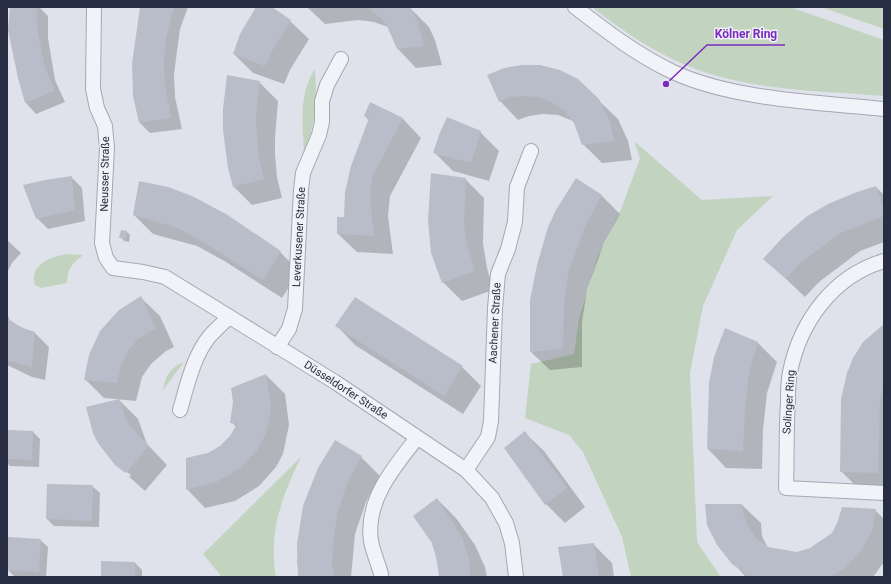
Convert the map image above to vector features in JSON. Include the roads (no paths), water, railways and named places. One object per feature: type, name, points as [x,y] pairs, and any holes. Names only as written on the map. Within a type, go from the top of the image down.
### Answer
[{"type":"street","name":"Neusser Straße","points":[[94,7],[92,48],[93,88],[97,108],[105,126],[107,148],[102,243],[106,258],[113,268]]},
{"type":"street","points":[[575,7],[630,49],[674,72],[718,87],[790,100],[884,109]]},
{"type":"street","name":"Leverkusener Straße","points":[[277,347],[289,329],[296,309],[303,174],[319,135],[322,122],[322,101],[327,85],[340,59]]},
{"type":"street","name":"Aachener Straße","points":[[466,470],[488,437],[491,421],[495,308],[498,274],[508,249],[516,222],[517,186],[531,151]]},
{"type":"street","name":"Solinger Ring","points":[[884,262],[856,272],[837,288],[809,320],[796,349],[789,373],[786,488],[884,493]]},
{"type":"street","name":"Düsseldorfer Straße","points":[[113,268],[165,277],[335,382],[466,470],[492,498],[506,523],[512,543],[516,577]]},
{"type":"street","points":[[180,410],[198,355],[208,338],[229,317]]},
{"type":"street","points":[[381,574],[371,541],[372,514],[382,486],[417,438]]},
{"type":"place","name":"Kölner Ring","points":[[666,84]]}]
